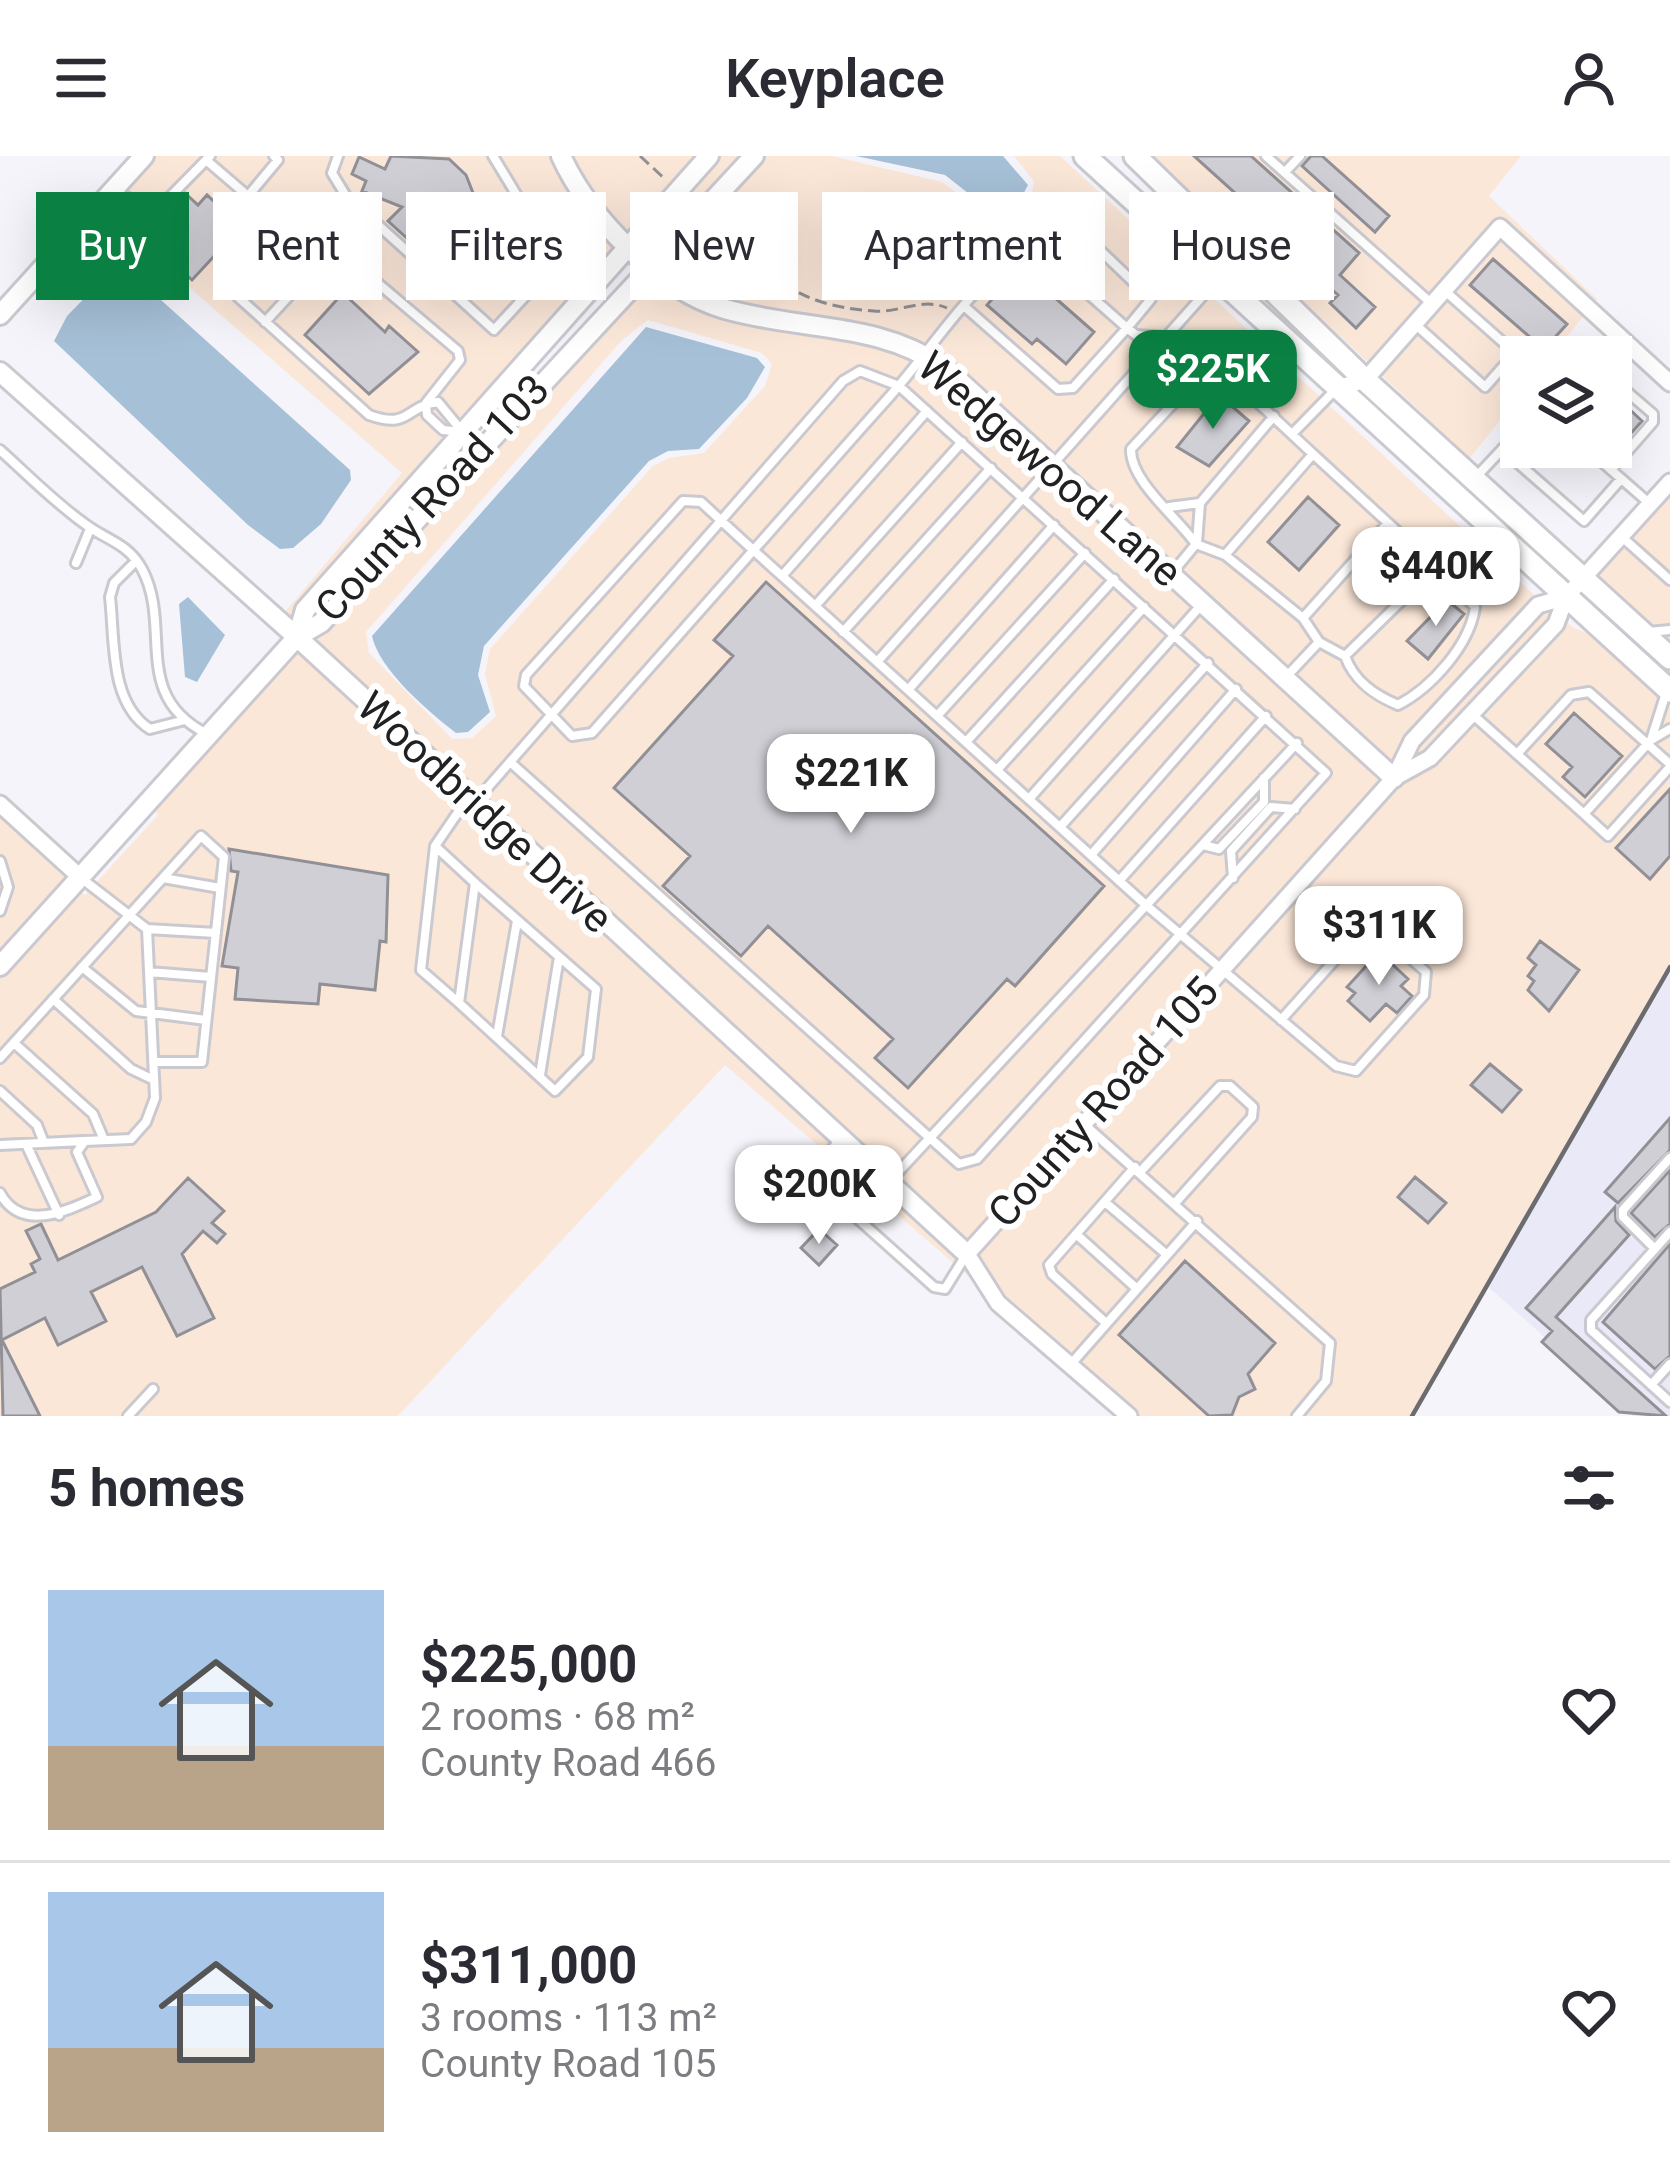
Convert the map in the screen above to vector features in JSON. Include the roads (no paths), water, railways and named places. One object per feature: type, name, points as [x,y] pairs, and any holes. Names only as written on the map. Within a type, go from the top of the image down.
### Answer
[{"type":"main road","points":[[1085,156],[1129,196]]},
{"type":"main road","points":[[1136,156],[1365,380],[1670,658]]},
{"type":"main road","points":[[1242,300],[1669,690]]},
{"type":"street","points":[[0,315],[144,156]]},
{"type":"street","points":[[560,156],[587,202],[629,245]]},
{"type":"street","name":"County Road 103","points":[[297,637],[305,610],[709,156]]},
{"type":"street","name":"County Road 103","points":[[720,192],[754,156]]},
{"type":"street","points":[[1338,388],[1365,380],[1500,227],[1670,383]]},
{"type":"street","name":"County Road 103","points":[[297,637],[321,623],[630,288]]},
{"type":"street","name":"Wedgewood Lane","points":[[704,300],[726,309],[870,333],[926,355],[1394,778]]},
{"type":"street","name":"Woodbridge Drive","points":[[0,372],[297,637],[967,1254]]},
{"type":"street","points":[[462,432],[479,448]]},
{"type":"street","points":[[1566,597],[1670,482]]},
{"type":"street","name":"County Road 105","points":[[1394,778],[1430,758],[1472,714],[1556,624],[1566,597]]},
{"type":"street","name":"County Road 105","points":[[1130,1416],[998,1303],[967,1254],[1394,778],[1412,741],[1538,605],[1566,597]]},
{"type":"street","points":[[0,966],[297,637]]},
{"type":"street","points":[[0,804],[80,877]]},
{"type":"lane","points":[[113,190],[155,212],[208,158],[248,196],[278,160],[274,156]]},
{"type":"lane","points":[[338,156],[332,173],[346,196],[494,330],[522,300]]},
{"type":"lane","points":[[493,156],[515,192]]},
{"type":"lane","points":[[1266,156],[1432,304]]},
{"type":"lane","points":[[1285,172],[1300,156]]},
{"type":"lane","points":[[965,307],[1058,389],[1072,388],[1151,299],[1105,255]]},
{"type":"lane","points":[[245,300],[368,415],[388,422],[407,419],[426,403],[460,360],[458,351],[382,284]]},
{"type":"lane","points":[[1415,323],[1484,387],[1515,353],[1444,290]]},
{"type":"lane","points":[[266,322],[286,300]]},
{"type":"lane","points":[[970,300],[899,386],[754,550],[592,733],[572,736],[528,695],[526,675],[682,501],[701,502],[721,521],[754,550],[843,632],[1119,881],[1281,1020],[1336,1066],[1355,1070],[1424,995],[1426,972],[1369,922],[1281,1020]]},
{"type":"lane","points":[[1095,300],[1136,335],[1166,337]]},
{"type":"lane","points":[[877,662],[1199,300]]},
{"type":"lane","points":[[1209,365],[1222,369],[1274,416],[1474,607],[1465,641],[1413,697],[1398,705],[1378,696],[1351,672],[1345,656],[1319,642],[1303,617],[1225,555],[1196,544],[1130,464],[1131,449],[1209,365]]},
{"type":"lane","points":[[435,846],[596,989],[588,1057],[555,1091],[421,970],[435,846],[843,381],[860,371],[899,386],[1326,773],[977,1159],[959,1164],[510,762]]},
{"type":"lane","points":[[1292,434],[1338,388]]},
{"type":"lane","points":[[1632,396],[1653,414],[1653,422],[1632,446]]},
{"type":"lane","points":[[426,403],[438,402],[462,432]]},
{"type":"lane","points":[[426,403],[427,415],[443,430],[462,432]]},
{"type":"lane","points":[[782,576],[927,411]]},
{"type":"lane","points":[[1171,574],[1196,544],[1200,502],[1274,416]]},
{"type":"lane","points":[[815,606],[962,442]]},
{"type":"lane","points":[[0,450],[90,529],[118,539],[144,571],[164,689],[182,721],[208,735]]},
{"type":"lane","points":[[1457,498],[1500,451]]},
{"type":"lane","points":[[1225,555],[1313,454]]},
{"type":"lane","points":[[843,632],[991,468]]},
{"type":"lane","points":[[1524,468],[1584,521],[1622,478]]},
{"type":"lane","points":[[1609,468],[1650,504]]},
{"type":"lane","points":[[1169,507],[1200,502]]},
{"type":"lane","points":[[1303,617],[1388,524]]},
{"type":"lane","points":[[908,690],[1054,525]]},
{"type":"lane","points":[[76,563],[90,529]]},
{"type":"lane","points":[[1621,536],[1670,580]]},
{"type":"lane","points":[[937,716],[1085,553]]},
{"type":"lane","points":[[136,561],[114,583],[110,597],[121,694],[138,722],[150,729],[182,721]]},
{"type":"lane","points":[[1345,656],[1436,567]]},
{"type":"lane","points":[[966,742],[1114,579]]},
{"type":"lane","points":[[1029,799],[1203,603]]},
{"type":"lane","points":[[997,770],[1144,607]]},
{"type":"lane","points":[[1640,631],[1670,629]]},
{"type":"lane","points":[[1285,679],[1319,642]]},
{"type":"lane","points":[[1060,827],[1208,663]]},
{"type":"lane","points":[[1090,855],[1237,689]]},
{"type":"lane","points":[[1649,742],[1669,690]]},
{"type":"lane","points":[[1472,714],[1608,836],[1670,766],[1589,692],[1579,692],[1517,754]]},
{"type":"lane","points":[[1119,881],[1266,716]]},
{"type":"lane","points":[[1584,814],[1649,742],[1670,729]]},
{"type":"lane","points":[[888,1183],[1297,743]]},
{"type":"lane","points":[[1203,845],[1219,849],[1256,812],[1264,802],[1264,778]]},
{"type":"lane","points":[[1233,878],[1231,851],[1261,817],[1271,807],[1295,809]]},
{"type":"lane","points":[[0,1058],[202,836],[224,856],[202,1062],[154,1062]]},
{"type":"lane","points":[[0,861],[8,886],[0,911]]},
{"type":"lane","points":[[80,877],[127,918],[148,929],[216,933]]},
{"type":"lane","points":[[164,878],[220,888]]},
{"type":"lane","points":[[460,1004],[475,883]]},
{"type":"lane","points":[[497,1038],[517,920]]},
{"type":"lane","points":[[0,1145],[131,1139],[146,1122],[154,1080],[148,929]]},
{"type":"lane","points":[[539,1077],[559,956]]},
{"type":"lane","points":[[82,967],[127,1006],[150,1016],[206,1020]]},
{"type":"lane","points":[[148,972],[211,977]]},
{"type":"lane","points":[[53,999],[131,1069],[154,1080]]},
{"type":"lane","points":[[14,1042],[93,1114],[104,1140]]},
{"type":"lane","points":[[1106,1323],[1052,1274],[1049,1265],[1220,1086],[1230,1086],[1252,1107],[1252,1117],[1176,1202]]},
{"type":"lane","points":[[0,1091],[38,1125],[44,1143]]},
{"type":"lane","points":[[1084,1124],[1330,1343],[1326,1381],[1297,1416]]},
{"type":"lane","points":[[840,1140],[814,1176],[918,1273],[945,1289],[967,1254]]},
{"type":"lane","points":[[0,1193],[9,1209],[22,1215],[59,1215],[97,1197],[77,1152],[85,1141]]},
{"type":"lane","points":[[26,1144],[59,1215]]},
{"type":"lane","points":[[1655,1249],[1623,1217],[1623,1210],[1670,1158]]},
{"type":"lane","points":[[1105,1202],[1166,1254]]},
{"type":"lane","points":[[1070,1365],[1197,1221]]},
{"type":"lane","points":[[1670,1232],[1591,1320],[1591,1330],[1670,1402]]},
{"type":"lane","points":[[1076,1234],[1136,1288]]},
{"type":"lane","points":[[1651,1385],[1670,1364]]},
{"type":"lane","points":[[128,1416],[153,1389]]},
{"type":"water","points":[[856,156],[1003,156],[1028,185],[1024,192],[967,192],[945,175]]},
{"type":"water","points":[[83,300],[161,300],[350,470],[351,480],[321,524],[293,548],[280,549],[248,525],[54,341],[67,316]]},
{"type":"water","points":[[646,327],[757,358],[765,367],[747,398],[699,449],[668,451],[649,461],[484,646],[478,675],[490,712],[468,732],[456,733],[395,676],[372,636]]},
{"type":"water","points":[[188,597],[225,635],[197,682],[185,677],[179,604]]},
{"type":"railway","points":[[1412,1416],[1670,967]]}]
